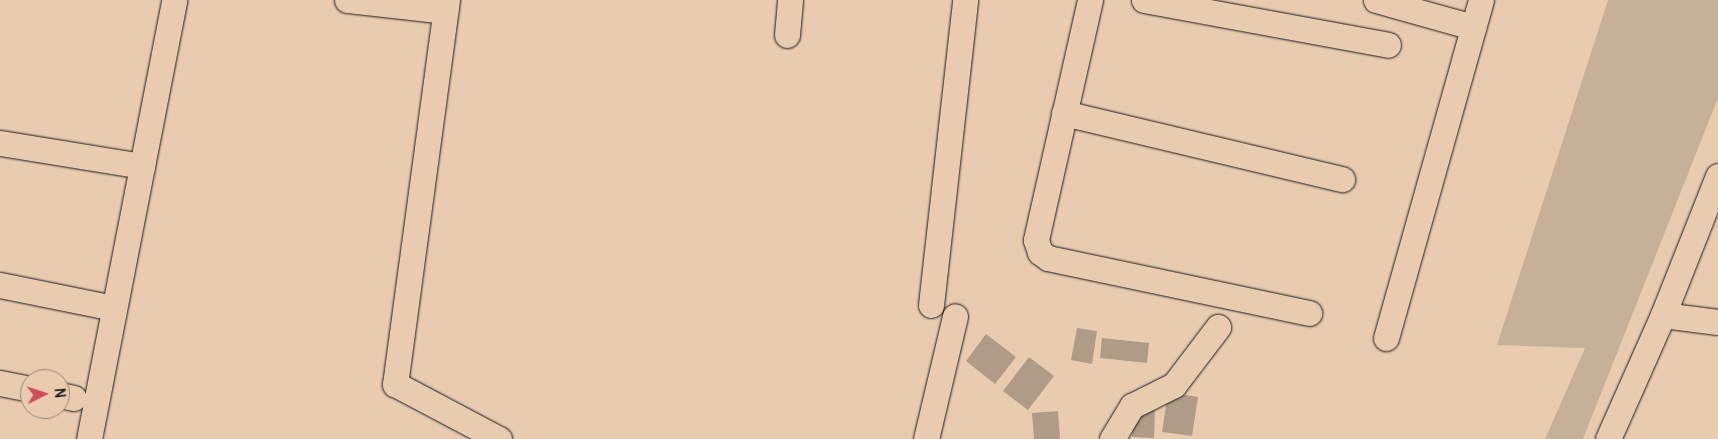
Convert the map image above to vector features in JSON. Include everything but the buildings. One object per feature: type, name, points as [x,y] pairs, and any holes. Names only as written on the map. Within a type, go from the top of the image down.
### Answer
[{"type":"street","points":[[89,439],[174,0]]},
{"type":"street","points":[[347,0],[446,6],[395,384],[499,439]]},
{"type":"street","points":[[787,35],[790,0]]},
{"type":"street","points":[[931,305],[966,0]]},
{"type":"street","points":[[1090,0],[1036,240],[1040,252],[1048,258],[1309,312]]},
{"type":"street","points":[[1144,0],[1388,45]]},
{"type":"street","points":[[1376,0],[1473,27]]},
{"type":"street","points":[[1386,338],[1480,0]]},
{"type":"street","points":[[1064,113],[1342,179]]},
{"type":"street","points":[[0,143],[142,166]]},
{"type":"street","points":[[1608,439],[1713,201],[1718,176]]},
{"type":"street","points":[[0,285],[114,308]]},
{"type":"street","points":[[1663,315],[1718,322]]},
{"type":"street","points":[[926,439],[955,316]]},
{"type":"street","points":[[1112,439],[1132,406],[1174,385],[1218,327]]},
{"type":"street","points":[[0,383],[20,387]]},
{"type":"shaded area","points":[[1608,0],[1718,0],[1718,98],[1583,439],[1545,439],[1585,348],[1497,345]]}]
